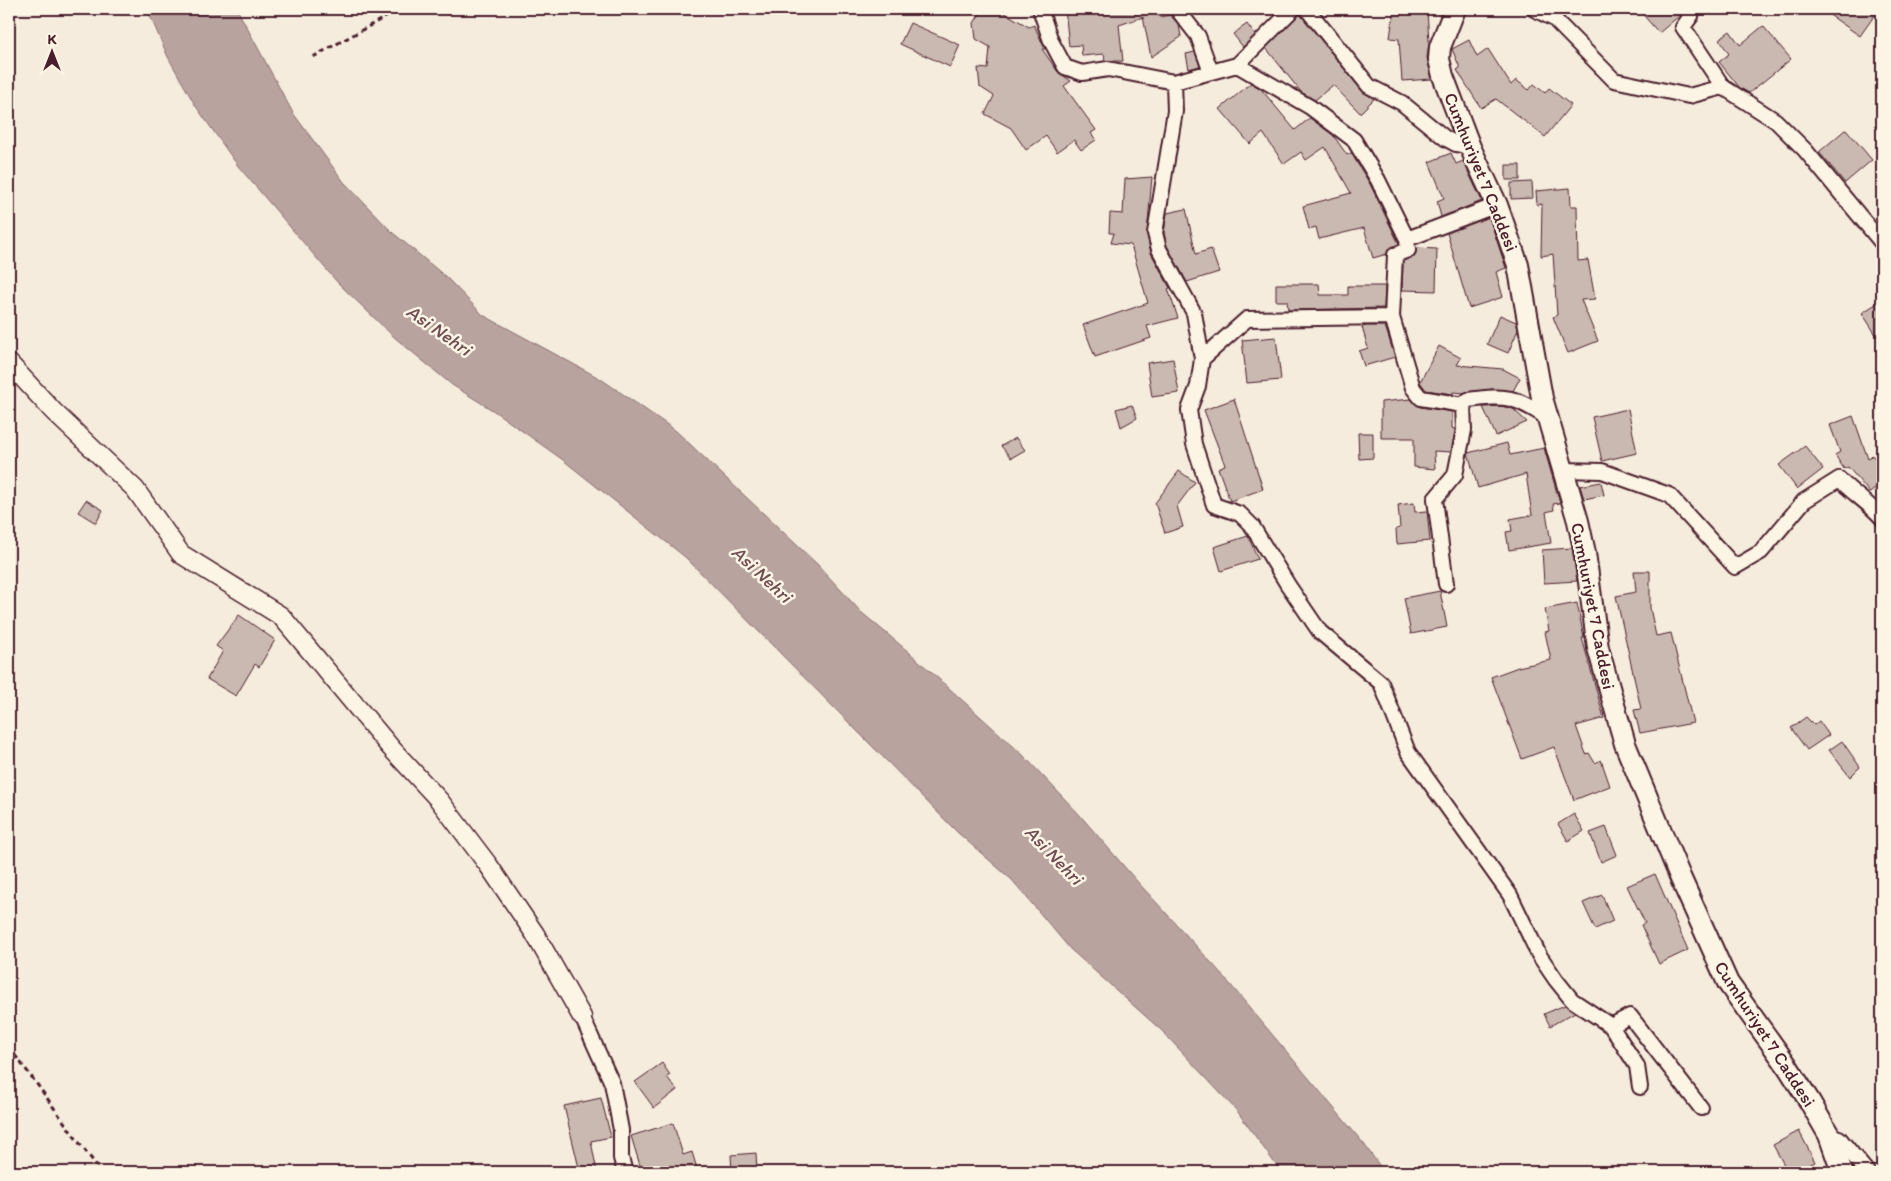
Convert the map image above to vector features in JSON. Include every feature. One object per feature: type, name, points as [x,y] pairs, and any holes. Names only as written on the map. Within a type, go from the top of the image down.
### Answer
[{"type":"main road","name":"Cumhuriyet 7 Caddesi","points":[[1455,9],[1440,47],[1439,59],[1443,76],[1470,147],[1497,205],[1518,265],[1536,372],[1585,553],[1598,648],[1625,744],[1695,912],[1728,983],[1786,1064],[1829,1135],[1842,1172]]},
{"type":"street","points":[[1040,9],[1051,41],[1065,67],[1082,73],[1108,69],[1174,82],[1237,65],[1293,9]]},
{"type":"street","points":[[1177,9],[1198,36],[1211,72]]},
{"type":"street","points":[[1307,9],[1369,86],[1402,103],[1445,138],[1456,144],[1470,147]]},
{"type":"street","points":[[1534,9],[1554,19],[1614,80],[1689,96],[1723,87]]},
{"type":"street","points":[[1686,9],[1691,16],[1683,26],[1723,87],[1782,126],[1805,150],[1882,244]]},
{"type":"street","points":[[1237,65],[1310,107],[1354,140],[1378,180],[1407,239],[1408,250],[1395,255],[1392,317],[1412,388],[1421,398],[1463,405]]},
{"type":"street","points":[[1174,82],[1175,111],[1155,233],[1159,249],[1194,313],[1202,359],[1198,386],[1189,410],[1194,444],[1214,505],[1240,514],[1252,526],[1288,585],[1320,632],[1381,683],[1408,752],[1510,895],[1539,955],[1572,1000],[1611,1026],[1637,1066],[1640,1086]]},
{"type":"street","points":[[1407,239],[1497,205]]},
{"type":"street","points":[[1202,359],[1247,319],[1392,317]]},
{"type":"street","points":[[9,363],[54,412],[135,489],[181,554],[281,616],[391,748],[439,800],[489,866],[535,934],[582,1017],[612,1083],[621,1130],[621,1158],[625,1172]]},
{"type":"street","points":[[1446,584],[1435,498],[1455,475],[1464,430],[1463,405],[1468,400],[1504,396],[1522,402],[1548,418]]},
{"type":"street","points":[[1564,470],[1602,471],[1669,495],[1735,567],[1760,552],[1804,501],[1839,478],[1848,489],[1870,504],[1882,518]]},
{"type":"street","points":[[1611,1026],[1630,1016],[1701,1108]]},
{"type":"street","points":[[1829,1135],[1839,1138],[1867,1172]]},
{"type":"path","points":[[313,57],[400,9]]},
{"type":"path","points":[[9,1048],[32,1076],[68,1130],[102,1172]]},
{"type":"water","name":"Asi Nehri","points":[[147,9],[237,9],[293,113],[344,182],[392,232],[446,277],[483,315],[601,379],[675,430],[817,564],[861,612],[910,653],[1023,755],[1078,813],[1219,971],[1364,1144],[1384,1172],[1281,1172],[1237,1111],[1162,1031],[1070,949],[1012,880],[958,833],[685,557],[563,460],[494,411],[452,385],[394,337],[337,282],[238,166],[195,105],[168,57]]},
{"type":"building","points":[[983,9],[998,9],[1029,27],[1034,25],[1045,49],[1042,49],[1058,72],[1071,81],[1064,86],[1096,130],[1091,133],[1096,140],[1081,150],[1074,140],[1057,152],[1046,136],[1026,150],[1011,128],[985,114],[994,96],[980,87],[978,68],[988,69],[990,47],[976,39],[974,23]]},
{"type":"building","points":[[1065,9],[1158,9],[1160,17],[1170,15],[1179,25],[1181,37],[1151,57],[1143,17],[1119,25],[1123,61],[1105,61],[1104,54],[1082,56],[1081,45],[1069,46]]},
{"type":"building","points":[[1394,9],[1427,9],[1429,42],[1427,58],[1432,79],[1402,81],[1399,39],[1390,38]]},
{"type":"building","points":[[1638,9],[1677,9],[1680,15],[1659,33]]},
{"type":"building","points":[[1821,9],[1879,9],[1860,36]]},
{"type":"building","points":[[1300,14],[1362,91],[1374,99],[1360,113],[1333,85],[1315,100],[1301,92],[1266,48]]},
{"type":"building","points":[[910,23],[960,45],[950,67],[900,44]]},
{"type":"building","points":[[1247,24],[1255,35],[1243,47],[1233,34]]},
{"type":"building","points":[[1763,26],[1791,59],[1749,93],[1740,88],[1719,62],[1729,54],[1719,39],[1730,31],[1740,45]]},
{"type":"building","points":[[1469,40],[1477,57],[1488,49],[1511,85],[1516,80],[1529,90],[1534,84],[1545,93],[1549,88],[1571,105],[1545,137],[1496,99],[1481,108],[1457,70],[1460,68],[1452,49]]},
{"type":"building","points":[[1195,52],[1200,66],[1189,69],[1186,54]]},
{"type":"building","points":[[1251,83],[1261,89],[1295,130],[1310,118],[1333,135],[1347,155],[1351,153],[1370,184],[1399,244],[1391,247],[1387,254],[1373,258],[1364,228],[1319,239],[1316,227],[1309,229],[1303,206],[1351,193],[1325,147],[1306,160],[1301,152],[1284,164],[1263,133],[1250,144],[1220,109]]},
{"type":"building","points":[[1846,129],[1872,160],[1845,183],[1819,152]]},
{"type":"building","points":[[1451,153],[1456,164],[1463,161],[1482,201],[1441,217],[1437,201],[1444,198],[1429,162]]},
{"type":"building","points":[[1506,165],[1520,165],[1520,180],[1506,180]]},
{"type":"building","points":[[1152,177],[1147,235],[1151,253],[1170,288],[1168,289],[1178,318],[1147,326],[1151,338],[1095,357],[1083,325],[1148,303],[1131,245],[1111,243],[1114,233],[1109,233],[1110,213],[1123,214],[1125,179]]},
{"type":"building","points":[[1532,182],[1533,198],[1511,199],[1511,183]]},
{"type":"building","points":[[1570,188],[1571,206],[1577,206],[1578,261],[1588,260],[1595,299],[1581,300],[1598,341],[1568,353],[1553,317],[1557,315],[1553,254],[1541,256],[1542,204],[1537,205],[1536,191]]},
{"type":"building","points":[[1186,209],[1196,254],[1211,249],[1219,272],[1187,282],[1167,246],[1164,233],[1167,213]]},
{"type":"building","points":[[1489,217],[1506,268],[1496,272],[1503,297],[1469,308],[1447,233]]},
{"type":"building","points":[[1417,248],[1437,249],[1436,291],[1402,290],[1403,261],[1415,255]]},
{"type":"building","points":[[1276,284],[1319,284],[1320,295],[1348,295],[1348,286],[1385,286],[1384,308],[1288,310],[1287,301],[1276,301]]},
{"type":"building","points":[[1882,300],[1882,344],[1862,313]]},
{"type":"building","points":[[1500,315],[1516,322],[1518,330],[1508,353],[1487,344]]},
{"type":"building","points":[[1385,326],[1395,357],[1364,366],[1359,351],[1368,348],[1362,327]]},
{"type":"building","points":[[1276,337],[1281,380],[1247,383],[1242,340]]},
{"type":"building","points":[[1439,346],[1461,358],[1457,365],[1503,369],[1520,378],[1513,391],[1492,389],[1464,393],[1453,392],[1453,394],[1426,390],[1420,382]]},
{"type":"building","points":[[1173,359],[1179,393],[1152,397],[1147,363]]},
{"type":"building","points":[[1234,399],[1263,489],[1230,501],[1218,468],[1225,465],[1204,410]]},
{"type":"building","points":[[1411,399],[1420,407],[1452,412],[1452,428],[1455,431],[1451,452],[1434,451],[1435,469],[1414,467],[1414,438],[1381,438],[1381,402]]},
{"type":"building","points":[[1132,405],[1137,418],[1121,427],[1116,409]]},
{"type":"building","points":[[1501,406],[1513,409],[1527,422],[1496,436],[1483,407]]},
{"type":"building","points":[[1628,409],[1637,453],[1602,461],[1592,417]]},
{"type":"building","points":[[1853,416],[1868,459],[1872,455],[1882,467],[1882,482],[1870,493],[1848,467],[1844,469],[1835,455],[1840,452],[1830,425]]},
{"type":"building","points":[[1358,433],[1373,433],[1373,458],[1359,459]]},
{"type":"building","points":[[1016,438],[1025,450],[1011,458],[1001,446]]},
{"type":"building","points":[[1507,443],[1510,455],[1544,448],[1560,503],[1553,504],[1554,510],[1546,512],[1551,543],[1509,550],[1506,532],[1512,531],[1510,519],[1532,515],[1526,474],[1478,488],[1468,453]]},
{"type":"building","points":[[1805,446],[1823,469],[1797,489],[1779,465]]},
{"type":"building","points":[[1179,471],[1195,482],[1177,506],[1183,527],[1165,533],[1155,503]]},
{"type":"building","points":[[1601,482],[1604,495],[1584,499],[1580,486]]},
{"type":"building","points":[[86,500],[103,510],[96,523],[78,512]]},
{"type":"building","points":[[1414,503],[1415,512],[1427,511],[1430,541],[1397,544],[1396,529],[1400,528],[1398,505]]},
{"type":"building","points":[[1248,536],[1258,559],[1221,571],[1214,547]]},
{"type":"building","points":[[1572,548],[1577,581],[1544,583],[1542,550]]},
{"type":"building","points":[[1634,571],[1650,571],[1650,608],[1656,636],[1671,633],[1693,723],[1640,733],[1634,710],[1641,709],[1616,596],[1636,592]]},
{"type":"building","points":[[1440,591],[1447,627],[1411,634],[1404,598]]},
{"type":"building","points":[[1577,603],[1584,638],[1582,638],[1604,718],[1576,726],[1586,754],[1589,753],[1595,763],[1601,760],[1610,786],[1574,800],[1554,747],[1522,759],[1491,677],[1518,667],[1551,660],[1545,632],[1549,631],[1545,609]]},
{"type":"building","points":[[239,615],[275,640],[259,667],[255,664],[236,696],[207,679],[223,651],[216,646]]},
{"type":"building","points":[[1806,717],[1814,725],[1819,721],[1829,735],[1807,750],[1791,728]]},
{"type":"building","points":[[1842,741],[1860,767],[1850,777],[1829,750]]},
{"type":"building","points":[[1574,814],[1584,831],[1568,841],[1558,824]]},
{"type":"building","points":[[1606,827],[1617,855],[1601,862],[1590,833]]},
{"type":"building","points":[[1655,874],[1688,950],[1659,964],[1641,925],[1645,923],[1627,886]]},
{"type":"building","points":[[1602,895],[1613,921],[1595,929],[1583,903]]},
{"type":"building","points":[[1565,1005],[1575,1012],[1550,1026],[1544,1014]]},
{"type":"building","points":[[662,1063],[670,1075],[667,1077],[677,1090],[654,1108],[635,1082]]},
{"type":"building","points":[[601,1098],[611,1137],[591,1141],[597,1172],[580,1172],[564,1106]]},
{"type":"building","points":[[673,1123],[683,1155],[692,1152],[698,1172],[642,1172],[631,1136]]},
{"type":"building","points":[[1799,1131],[1815,1162],[1795,1172],[1788,1172],[1773,1145]]},
{"type":"building","points":[[756,1153],[757,1172],[732,1172],[731,1155]]}]
